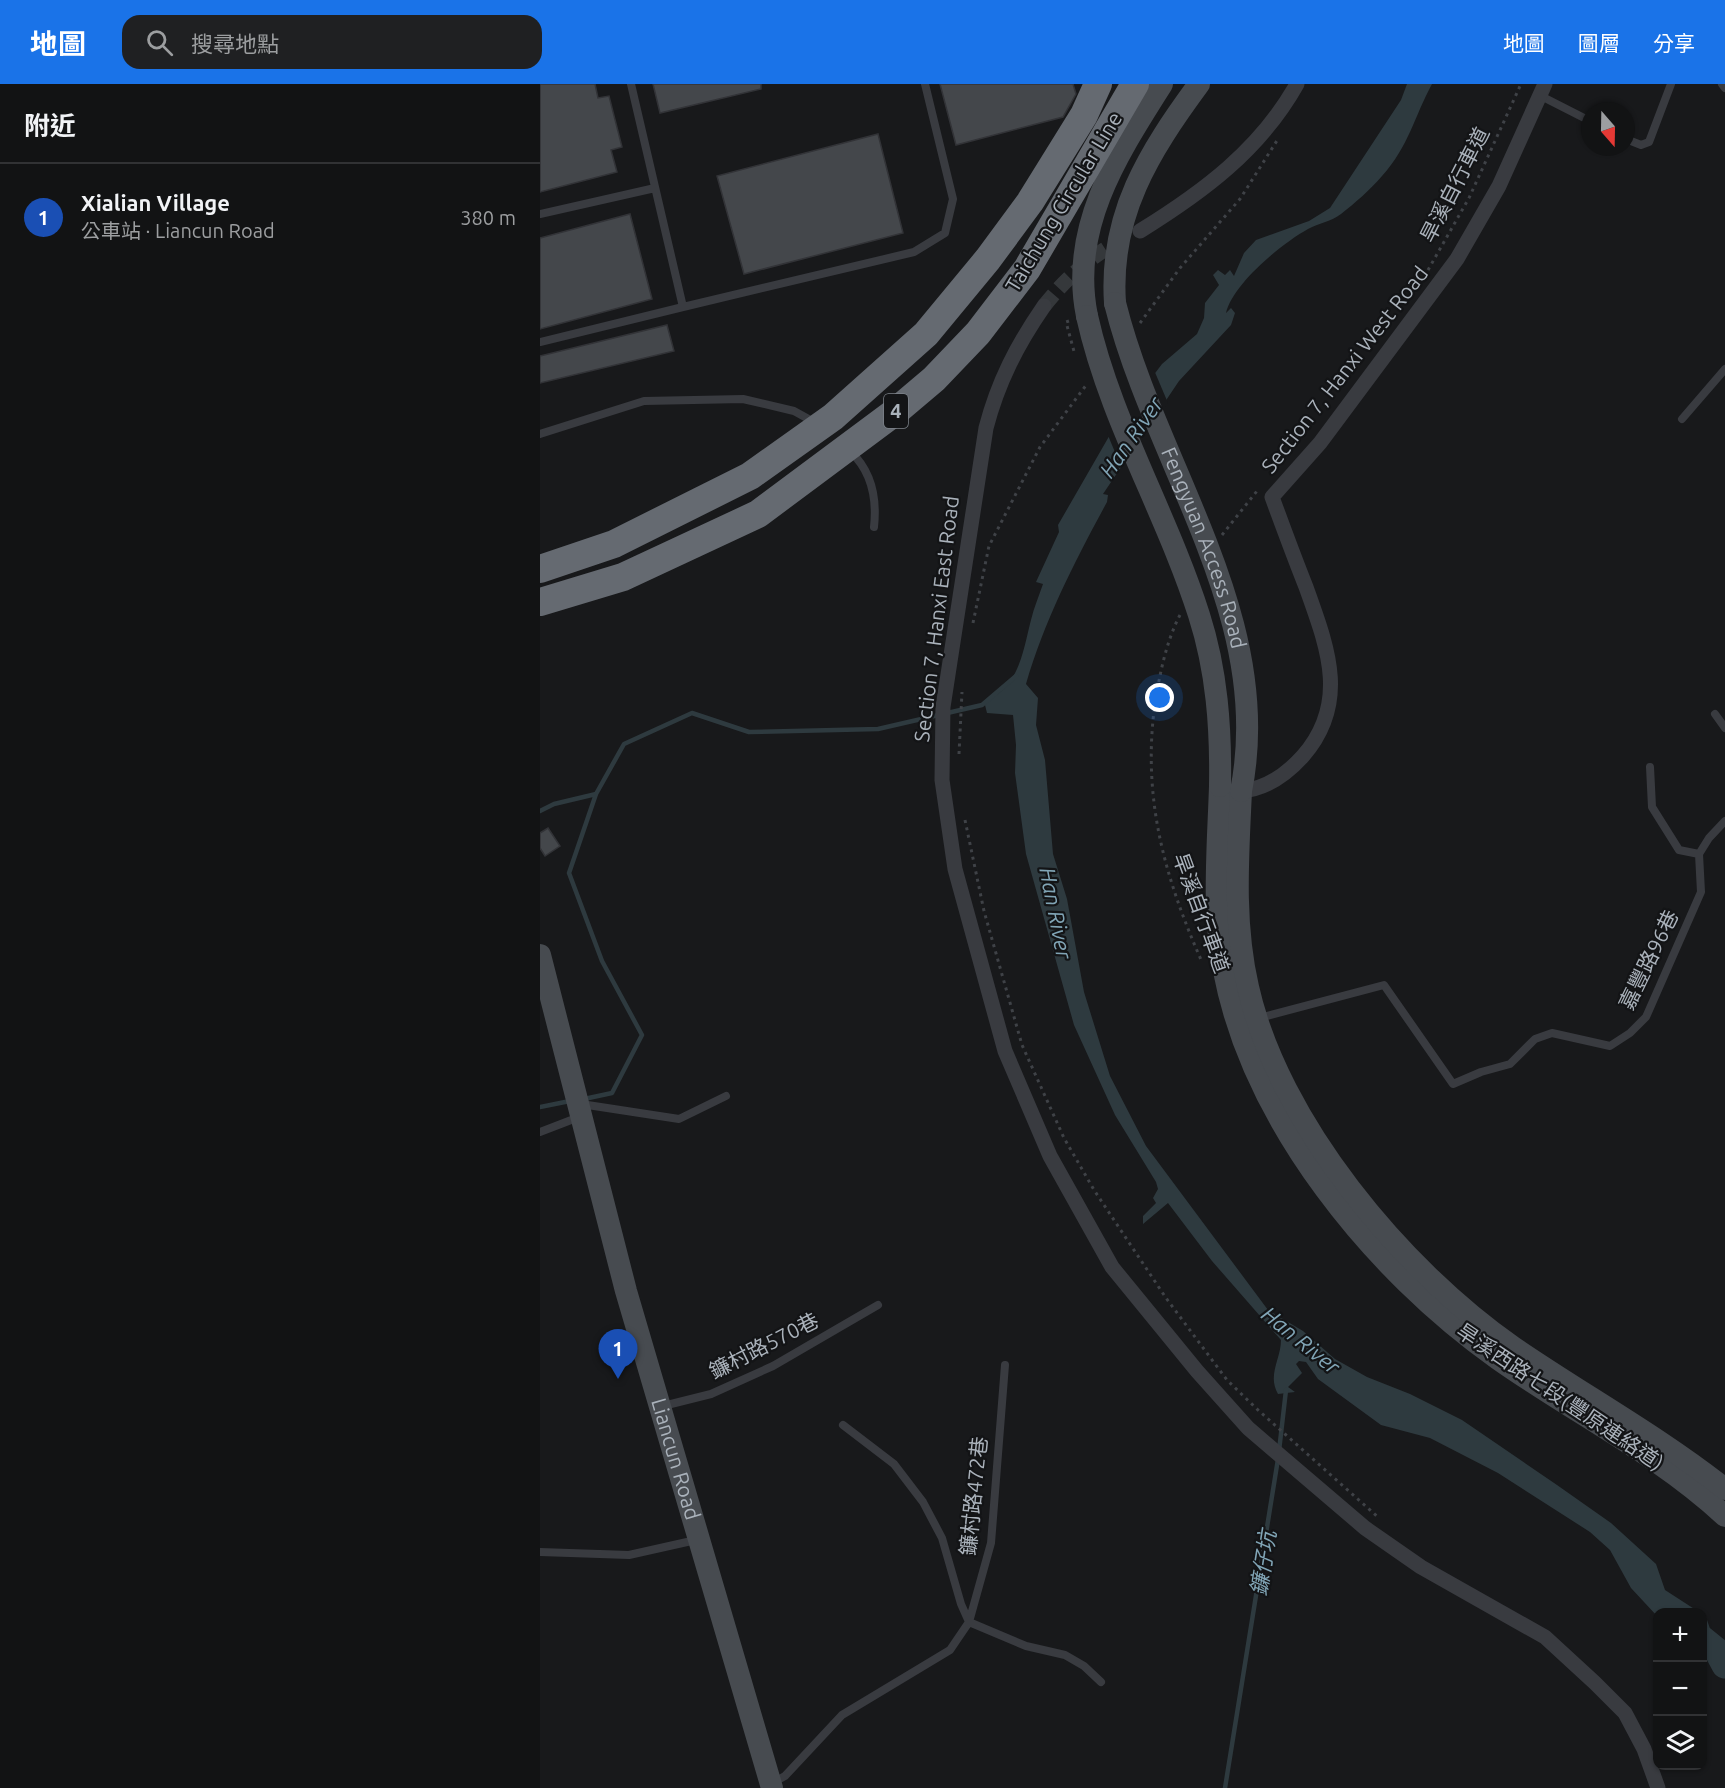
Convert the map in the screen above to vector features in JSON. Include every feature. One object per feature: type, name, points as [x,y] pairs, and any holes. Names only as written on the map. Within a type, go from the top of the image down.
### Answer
[{"type":"highway","name":"Taichung Circular Line","points":[[540,569],[614,544],[750,476],[840,411],[926,334],[988,259],[1030,202],[1078,125],[1098,84]]},
{"type":"highway","name":"Taichung Circular Line","points":[[540,602],[623,577],[758,514],[895,412],[934,378],[978,333],[1027,269],[1135,84]]},
{"type":"street","name":"Fengyuan Access Road","points":[[1162,84],[1114,162],[1097,199],[1085,254],[1083,294],[1076,319],[1109,389],[1199,615],[1219,715],[1230,789]]},
{"type":"street","name":"Fengyuan Access Road","points":[[1199,84],[1155,147],[1129,199],[1120,228],[1113,272],[1115,303],[1138,381],[1199,526],[1234,622],[1247,705],[1247,752],[1230,789]]},
{"type":"street","points":[[1140,231],[1212,183],[1250,150],[1285,105],[1297,84]]},
{"type":"street","name":"Section 7, Hanxi West Road","points":[[1230,789],[1272,783],[1298,761],[1316,738],[1326,716],[1331,692],[1330,663],[1325,640],[1272,497],[1320,443],[1457,259],[1499,186],[1542,89]]},
{"type":"street","name":"Section 7, Hanxi East Road","points":[[1044,306],[1011,356],[993,401],[986,428],[943,707],[941,741],[945,803],[955,869],[1005,1051],[1050,1156],[1112,1267],[1197,1371],[1248,1428],[1365,1528],[1421,1567],[1545,1636],[1625,1713],[1644,1749],[1658,1788]]},
{"type":"street","name":"旱溪西路七段(豐原連絡道)","points":[[1230,789],[1237,904],[1244,967],[1257,1018],[1276,1067],[1309,1127],[1363,1206],[1409,1258],[1473,1317],[1512,1347],[1695,1465],[1725,1489]]},
{"type":"street","name":"旱溪西路七段(豐原連絡道)","points":[[1230,789],[1216,911],[1228,992],[1247,1050],[1281,1121],[1302,1154],[1366,1238],[1406,1282],[1448,1320],[1518,1373],[1680,1478],[1725,1516]]},
{"type":"street","name":"Liancun Road","points":[[540,955],[626,1290],[771,1786]]},
{"type":"lane","points":[[631,84],[683,307]]},
{"type":"lane","points":[[540,342],[914,252],[945,233],[953,199],[925,84]]},
{"type":"lane","points":[[1635,143],[1641,145],[1649,142],[1671,84]]},
{"type":"lane","points":[[1542,89],[1581,115]]},
{"type":"lane","points":[[540,214],[655,188]]},
{"type":"lane","points":[[1682,419],[1725,369]]},
{"type":"lane","points":[[540,434],[644,401],[694,402],[713,398],[743,399],[794,411],[826,429]]},
{"type":"lane","points":[[839,441],[864,467],[872,484],[874,528]]},
{"type":"lane","points":[[1715,714],[1725,728]]},
{"type":"lane","points":[[1650,767],[1652,807],[1679,850],[1699,854],[1709,838],[1725,821]]},
{"type":"lane","name":"嘉豐路96巷","points":[[1257,1018],[1384,985],[1453,1084],[1481,1072],[1510,1064],[1535,1039],[1552,1033],[1610,1046],[1630,1033],[1646,1017],[1701,892],[1699,854]]},
{"type":"lane","points":[[540,1132],[578,1110],[679,1119],[726,1096]]},
{"type":"lane","name":"鐮村路570巷","points":[[661,1406],[711,1394],[773,1366],[878,1305]]},
{"type":"lane","name":"鐮村路472巷","points":[[771,1786],[785,1776],[842,1715],[950,1650],[969,1622],[991,1543],[1005,1365]]},
{"type":"lane","points":[[843,1425],[894,1464],[923,1502],[942,1538],[969,1622],[1026,1646],[1065,1655],[1084,1666],[1101,1682]]},
{"type":"lane","points":[[540,1552],[629,1555],[698,1540]]},
{"type":"path","name":"旱溪自行車道","points":[[1423,280],[1469,198],[1521,84]]},
{"type":"path","points":[[1139,324],[1180,268],[1240,199],[1280,135]]},
{"type":"path","points":[[1075,355],[1076,319]]},
{"type":"path","points":[[972,623],[989,546],[1040,447],[1089,381]]},
{"type":"path","points":[[1221,536],[1263,484]]},
{"type":"path","name":"旱溪自行車道","points":[[1184,607],[1174,627],[1159,676],[1150,762],[1155,816],[1163,855],[1174,894],[1204,966]]},
{"type":"path","points":[[958,764],[962,688]]},
{"type":"path","points":[[964,820],[984,911],[1022,1044],[1064,1138],[1094,1190],[1173,1307],[1227,1380],[1295,1443]]},
{"type":"water","points":[[1407,84],[1432,84],[1399,154],[1377,181],[1341,214],[1312,227],[1272,255],[1238,290],[1226,313],[1231,308],[1235,313],[1231,325],[1179,381],[1103,494],[1108,495],[1107,502],[1072,568],[1042,636],[1026,684],[1038,698],[1036,725],[1045,760],[1053,854],[1067,899],[1084,992],[1110,1076],[1146,1146],[1268,1310],[1303,1331],[1335,1359],[1367,1377],[1410,1394],[1462,1420],[1557,1485],[1611,1523],[1656,1564],[1665,1590],[1693,1608],[1653,1608],[1653,1612],[1631,1588],[1610,1550],[1590,1532],[1498,1473],[1430,1438],[1381,1425],[1318,1379],[1306,1362],[1299,1361],[1296,1364],[1302,1373],[1288,1387],[1295,1392],[1278,1394],[1274,1374],[1281,1340],[1212,1261],[1168,1203],[1143,1224],[1143,1216],[1156,1203],[1153,1198],[1158,1189],[1156,1182],[1115,1115],[1074,1025],[1026,854],[1015,773],[1016,745],[1013,715],[987,713],[984,701],[1005,688],[1018,668],[1043,584],[1036,582],[1059,532],[1058,525],[1115,426],[1162,364],[1197,334],[1204,318],[1205,303],[1219,285],[1213,275],[1218,270],[1225,275],[1230,270],[1234,276],[1244,253],[1256,240],[1309,221],[1330,208],[1401,100]]},
{"type":"water","points":[[1707,1620],[1718,1652],[1707,1648]]},
{"type":"pier","points":[[1154,370],[1168,403],[1122,469],[1107,433]]},
{"type":"building","points":[[540,84],[595,84],[598,98],[609,96],[622,147],[611,150],[617,172],[540,192]]},
{"type":"building","points":[[653,84],[761,84],[761,89],[660,113]]},
{"type":"building","points":[[940,84],[1073,84],[1076,94],[1063,117],[956,145]]},
{"type":"building","points":[[878,134],[903,233],[744,274],[717,176]]},
{"type":"building","points":[[630,214],[652,299],[540,329],[540,238]]},
{"type":"building","points":[[667,325],[674,351],[540,383],[540,356]]},
{"type":"building","points":[[548,828],[560,846],[545,856],[540,848],[540,833]]},
{"type":"waterway","points":[[584,1099],[612,1093],[642,1035],[602,961],[569,873],[596,794],[624,744],[692,713],[749,732],[878,729],[982,705],[1016,676]]},
{"type":"waterway","points":[[540,811],[554,804],[596,794]]},
{"type":"waterway","points":[[540,1107],[570,1101]]},
{"type":"waterway","name":"鐮仔坑","points":[[1279,1451],[1286,1390]]},
{"type":"waterway","name":"鐮仔坑","points":[[1225,1788],[1278,1459]]},
{"type":"waterway","name":"Han River","points":[[1707,1643],[1718,1652],[1725,1665]]},
{"type":"tunnel","points":[[1044,306],[1080,268],[1124,238]]},
{"type":"place","name":"Xialian Village","points":[[618,1379]]}]
